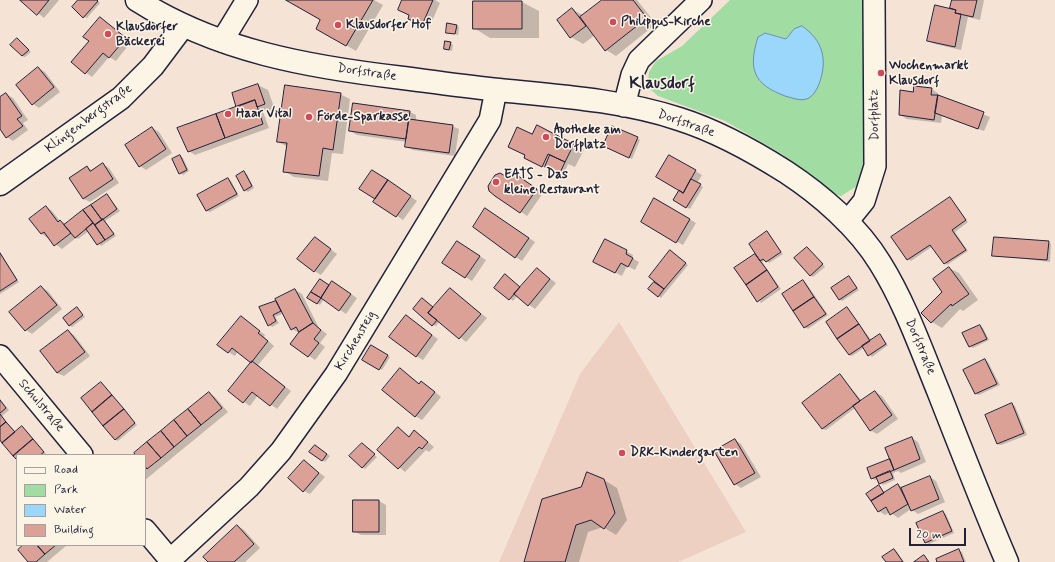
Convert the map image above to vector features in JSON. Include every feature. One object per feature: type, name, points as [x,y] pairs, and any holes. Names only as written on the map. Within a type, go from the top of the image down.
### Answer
[{"type":"street","name":"Dorfstraße","points":[[136,0],[183,26],[222,41],[256,52],[303,64],[496,90],[560,95],[624,106],[680,119],[704,127],[756,153],[805,185],[847,222],[879,262],[913,327],[1007,562]]},
{"type":"street","points":[[222,41],[247,0]]},
{"type":"street","points":[[624,106],[632,75],[639,60],[701,0]]},
{"type":"street","name":"Dorfplatz","points":[[847,222],[864,201],[875,166],[874,0]]},
{"type":"street","name":"Klingenbergstraße","points":[[0,184],[121,98],[153,66],[183,26]]},
{"type":"street","name":"Kirchensteig","points":[[171,561],[249,487],[281,451],[336,374],[490,120],[496,90]]},
{"type":"street","name":"Schulstraße","points":[[0,356],[81,454]]},
{"type":"street","points":[[146,531],[171,561]]},
{"type":"shaded area","name":"DRK-Kindergarten","points":[[619,322],[746,532],[678,562],[499,562],[580,374]]},
{"type":"green space","points":[[730,0],[866,0],[868,165],[862,183],[841,196],[830,193],[782,154],[725,121],[658,96],[650,89],[648,80],[649,72],[656,61],[682,46]],"holes":[[[794,29],[759,82],[766,33],[786,39]]]},
{"type":"water","points":[[802,26],[815,38],[819,44],[822,51],[823,67],[822,75],[815,92],[809,98],[800,100],[785,96],[766,86],[756,74],[754,58],[758,37],[765,33],[786,39],[794,29]]},
{"type":"building","points":[[20,0],[49,0],[37,15]]},
{"type":"building","points":[[78,0],[98,1],[83,18],[72,7]]},
{"type":"building","name":"Klausdorfer Hof","points":[[286,0],[373,0],[346,46],[316,29],[320,20]]},
{"type":"building","points":[[402,0],[433,0],[422,25],[408,19],[409,15],[398,10]]},
{"type":"building","name":"Philippus-Kirche","points":[[602,0],[633,0],[647,18],[605,51],[580,17]]},
{"type":"building","points":[[952,0],[977,0],[973,17],[955,13],[956,10],[950,8]]},
{"type":"building","points":[[473,1],[522,1],[522,29],[473,29]]},
{"type":"building","points":[[935,5],[956,10],[955,13],[961,14],[955,47],[927,41]]},
{"type":"building","points":[[572,8],[586,26],[570,38],[557,20]]},
{"type":"building","points":[[100,17],[126,38],[109,58],[103,53],[85,74],[71,62],[89,41],[83,37]]},
{"type":"building","points":[[447,23],[457,25],[455,34],[446,33]]},
{"type":"building","points":[[17,38],[29,50],[22,56],[10,45]]},
{"type":"building","points":[[445,41],[451,42],[449,50],[444,49]]},
{"type":"building","points":[[38,67],[54,87],[32,105],[16,85]]},
{"type":"building","points":[[258,84],[265,104],[257,107],[255,100],[236,107],[232,93]]},
{"type":"building","name":"Förde-Sparkasse","points":[[285,85],[341,93],[333,150],[323,148],[319,176],[283,172],[287,143],[277,142]]},
{"type":"building","points":[[914,86],[932,88],[931,95],[938,95],[934,120],[899,115],[900,90],[913,92]]},
{"type":"building","points":[[6,93],[22,116],[17,119],[23,126],[6,138],[0,129],[0,97]]},
{"type":"building","points":[[938,95],[984,112],[978,129],[935,113]]},
{"type":"building","points":[[255,100],[263,124],[225,138],[216,114]]},
{"type":"building","points":[[353,103],[410,111],[406,139],[349,131]]},
{"type":"building","points":[[216,114],[225,138],[188,152],[177,128]]},
{"type":"building","points":[[409,119],[453,125],[449,153],[405,147]]},
{"type":"building","points":[[537,125],[574,144],[565,162],[548,154],[542,167],[524,158],[525,155],[508,147],[517,127],[532,134]]},
{"type":"building","points":[[612,126],[638,137],[629,158],[603,146]]},
{"type":"building","points":[[152,127],[166,149],[139,167],[125,145]]},
{"type":"building","points":[[180,155],[187,170],[179,174],[172,159]]},
{"type":"building","points":[[550,155],[565,162],[559,175],[545,167]]},
{"type":"building","points":[[669,155],[696,170],[683,193],[656,177]]},
{"type":"building","points":[[103,163],[113,179],[83,199],[69,178],[87,166],[90,171]]},
{"type":"building","points":[[372,170],[388,180],[375,199],[359,189]]},
{"type":"building","points":[[244,171],[252,186],[244,191],[236,176]]},
{"type":"building","points":[[511,171],[537,189],[520,213],[489,191],[488,186],[495,175],[500,173],[507,177]]},
{"type":"building","points":[[228,178],[237,194],[206,211],[197,195]]},
{"type":"building","points":[[691,179],[701,184],[686,208],[673,200],[679,190],[683,193]]},
{"type":"building","points":[[388,180],[411,196],[396,217],[373,202]]},
{"type":"building","points":[[107,194],[117,209],[102,220],[91,205]]},
{"type":"building","points":[[950,197],[966,220],[952,230],[966,250],[944,264],[930,245],[907,260],[891,237]]},
{"type":"building","points":[[654,198],[690,219],[676,243],[641,222]]},
{"type":"building","points":[[91,205],[102,220],[95,225],[83,210]]},
{"type":"building","points":[[46,206],[58,222],[60,220],[71,233],[54,246],[44,232],[41,234],[29,219]]},
{"type":"building","points":[[485,208],[529,238],[515,258],[473,227]]},
{"type":"building","points":[[83,210],[93,223],[75,238],[64,225]]},
{"type":"building","points":[[103,219],[114,234],[105,240],[95,225]]},
{"type":"building","points":[[93,223],[105,240],[97,245],[86,229]]},
{"type":"building","points":[[767,231],[781,252],[766,262],[763,259],[760,261],[749,244]]},
{"type":"building","points":[[315,237],[331,249],[314,272],[297,259]]},
{"type":"building","points":[[994,237],[1049,241],[1047,260],[992,256]]},
{"type":"building","points":[[605,239],[627,250],[626,254],[633,258],[628,267],[621,263],[615,273],[593,262]]},
{"type":"building","points":[[457,241],[480,256],[465,278],[442,263]]},
{"type":"building","points":[[807,247],[823,264],[810,276],[794,258]]},
{"type":"building","points":[[670,250],[686,263],[664,289],[649,277]]},
{"type":"building","points":[[0,253],[17,280],[0,291]]},
{"type":"building","points":[[755,254],[767,270],[746,285],[734,268]]},
{"type":"building","points":[[949,267],[969,294],[952,306],[951,304],[931,323],[921,313],[942,292],[933,279]]},
{"type":"building","points":[[537,268],[550,279],[528,306],[514,294]]},
{"type":"building","points":[[767,270],[778,287],[757,302],[746,285]]},
{"type":"building","points":[[505,274],[520,287],[509,300],[494,288]]},
{"type":"building","points":[[849,276],[857,288],[839,300],[831,288]]},
{"type":"building","points":[[320,279],[329,285],[321,298],[311,292]]},
{"type":"building","points":[[803,280],[814,297],[793,311],[782,294]]},
{"type":"building","points":[[332,281],[351,294],[339,311],[321,298]]},
{"type":"building","points":[[654,282],[664,289],[658,297],[648,289]]},
{"type":"building","points":[[41,286],[57,305],[25,331],[9,312]]},
{"type":"building","points":[[450,288],[481,314],[459,339],[428,313]]},
{"type":"building","points":[[295,289],[313,323],[299,332],[296,327],[291,330],[275,299]]},
{"type":"building","points":[[311,292],[321,298],[317,304],[307,298]]},
{"type":"building","points":[[814,297],[826,314],[804,328],[793,311]]},
{"type":"building","points":[[422,298],[433,307],[428,313],[437,320],[432,326],[413,309]]},
{"type":"building","points":[[276,301],[281,311],[273,315],[276,321],[268,326],[259,307]]},
{"type":"building","points":[[77,307],[83,315],[69,326],[63,318]]},
{"type":"building","points":[[847,307],[859,324],[837,339],[826,322]]},
{"type":"building","points":[[406,315],[432,335],[416,357],[389,337]]},
{"type":"building","points":[[241,316],[260,331],[258,333],[268,341],[251,363],[232,348],[228,353],[217,345]]},
{"type":"building","points":[[313,323],[321,330],[314,339],[319,343],[308,357],[290,344],[299,332]]},
{"type":"building","points":[[859,324],[870,341],[849,355],[837,339]]},
{"type":"building","points":[[980,325],[987,339],[969,347],[962,333]]},
{"type":"building","points":[[68,330],[85,352],[57,373],[40,351]]},
{"type":"building","points":[[880,334],[886,344],[868,356],[862,346]]},
{"type":"building","points":[[371,345],[388,355],[379,370],[362,360]]},
{"type":"building","points":[[985,359],[997,384],[975,394],[963,370]]},
{"type":"building","points":[[252,361],[285,387],[270,406],[252,392],[243,403],[228,391]]},
{"type":"building","points":[[400,368],[419,384],[421,381],[435,392],[415,417],[382,390]]},
{"type":"building","points":[[840,374],[860,401],[822,429],[802,403]]},
{"type":"building","points":[[101,382],[112,395],[92,412],[81,398]]},
{"type":"building","points":[[875,391],[892,415],[870,431],[853,406]]},
{"type":"building","points":[[209,392],[222,408],[201,425],[188,409]]},
{"type":"building","points":[[112,395],[124,409],[103,426],[92,412]]},
{"type":"building","points":[[0,400],[6,408],[0,413]]},
{"type":"building","points":[[1012,403],[1024,433],[997,444],[985,415]]},
{"type":"building","points":[[124,409],[135,423],[115,440],[103,426]]},
{"type":"building","points":[[188,409],[201,425],[187,436],[174,420]]},
{"type":"building","points":[[0,414],[6,422],[0,427]]},
{"type":"building","points":[[174,420],[187,436],[174,447],[161,431]]},
{"type":"building","points":[[6,422],[15,432],[2,443],[0,440],[0,427]]},
{"type":"building","points":[[22,426],[33,439],[13,456],[2,443]]},
{"type":"building","points":[[398,427],[409,437],[414,430],[428,442],[422,449],[419,447],[398,469],[377,450]]},
{"type":"building","points":[[161,431],[174,447],[161,458],[147,442]]},
{"type":"building","points":[[912,437],[920,459],[894,470],[885,448]]},
{"type":"building","points":[[33,439],[44,452],[41,454],[16,454],[16,459],[13,456]]},
{"type":"building","points":[[735,439],[755,473],[734,485],[714,451]]},
{"type":"building","points":[[147,442],[161,458],[147,469],[146,454],[134,453]]},
{"type":"building","points":[[362,443],[375,454],[362,468],[349,456]]},
{"type":"building","points":[[315,445],[327,454],[322,461],[309,452]]},
{"type":"building","points":[[890,459],[894,470],[871,479],[867,468]]},
{"type":"building","points":[[304,460],[319,473],[303,492],[288,478]]},
{"type":"building","points":[[890,471],[893,478],[879,484],[876,477]]},
{"type":"building","points":[[587,472],[604,479],[615,513],[604,529],[591,520],[576,525],[565,562],[524,562],[542,499],[581,487]]},
{"type":"building","points":[[930,476],[939,499],[911,511],[901,488]]},
{"type":"building","points":[[898,484],[908,504],[890,515],[886,507],[878,512],[871,501]]},
{"type":"building","points":[[879,485],[884,493],[871,501],[866,494]]},
{"type":"building","points":[[353,500],[379,500],[379,532],[353,532]]},
{"type":"building","points":[[943,511],[952,531],[925,543],[916,523]]},
{"type":"building","points":[[237,525],[254,544],[234,562],[208,562],[203,557]]},
{"type":"building","points":[[22,546],[38,546],[45,554],[36,562],[28,562],[18,550]]},
{"type":"building","points":[[38,546],[55,546],[45,554]]},
{"type":"building","points":[[894,549],[903,562],[886,562],[882,557]]},
{"type":"building","points":[[959,549],[964,562],[937,562],[936,559]]},
{"type":"building","points":[[924,555],[929,562],[914,562]]},
{"type":"place","name":"Philippus-Kirche","points":[[613,22]]},
{"type":"place","name":"Klausdorfer Hof","points":[[338,25]]},
{"type":"place","name":"Klausdorfer Bäckerei","points":[[108,34]]},
{"type":"place","name":"Wochenmarkt Klausdorf","points":[[881,73]]},
{"type":"place","name":"Haar Vital","points":[[228,114]]},
{"type":"place","name":"Förde-Sparkasse","points":[[309,117]]},
{"type":"place","name":"Apotheke am Dorfplatz","points":[[546,137]]},
{"type":"place","name":"EATS - Das kleine Restaurant","points":[[496,182]]},
{"type":"place","name":"DRK-Kindergarten","points":[[622,453]]},
{"type":"district","name":"Klausdorf","points":[[662,84]]}]
